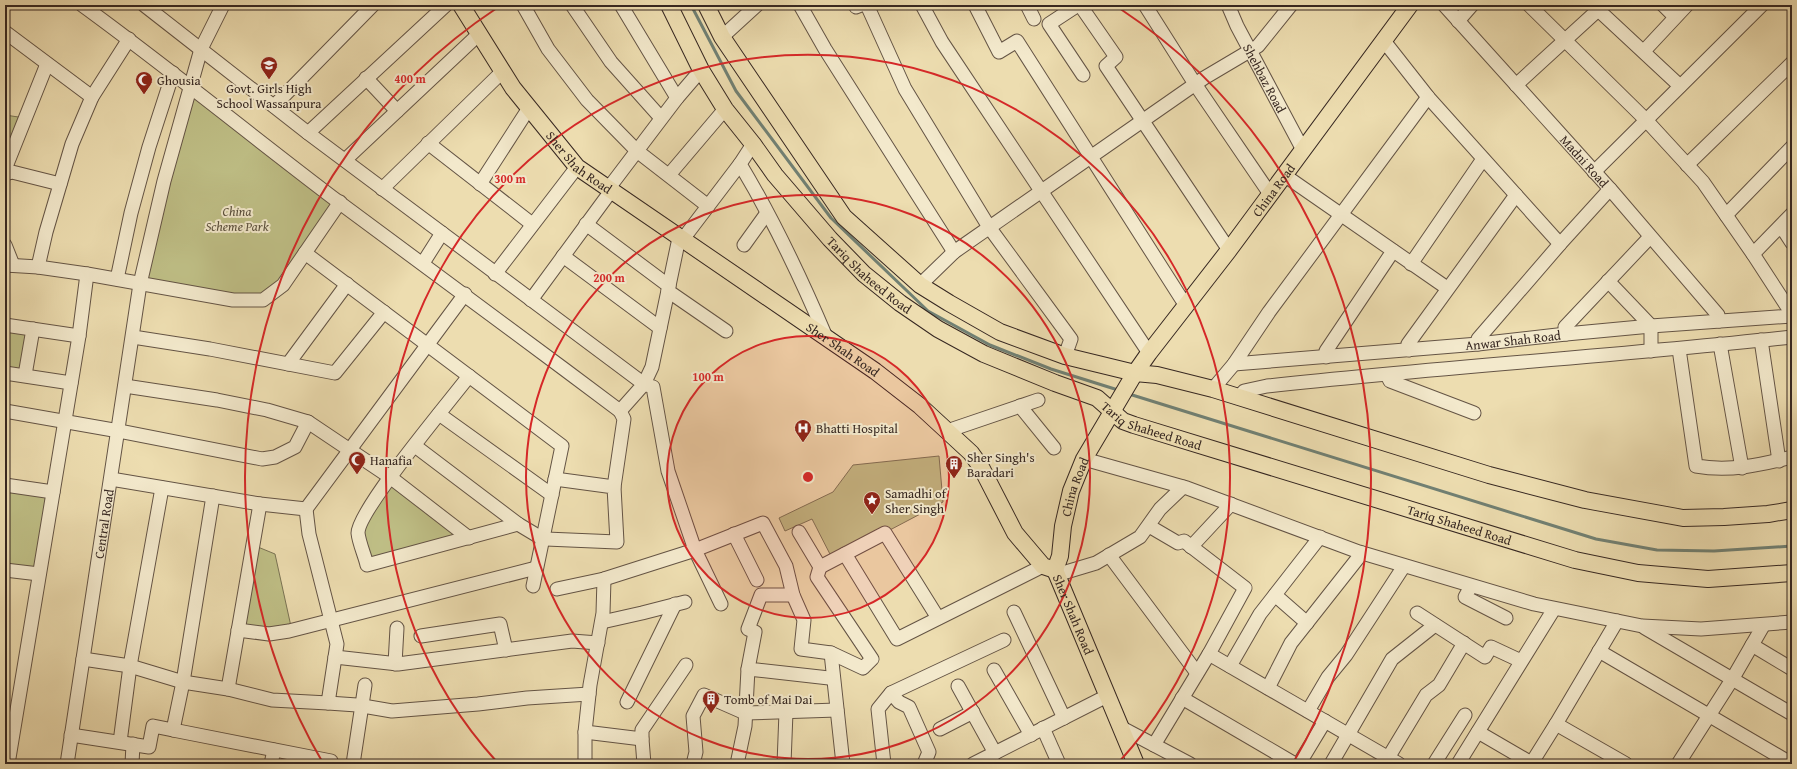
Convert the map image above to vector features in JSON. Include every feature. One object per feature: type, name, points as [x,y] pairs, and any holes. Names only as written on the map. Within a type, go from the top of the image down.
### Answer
[{"type":"main road","name":"Sher Shah Road","points":[[461,5],[514,88],[577,167],[875,371],[971,453],[981,467],[1016,533],[1051,570],[1136,764]]},
{"type":"main road","name":"Tariq Shaheed Road","points":[[669,5],[701,70],[725,109],[775,175],[830,239],[864,274],[900,303],[938,329],[984,354],[1054,383],[1117,406],[1123,421],[1134,425],[1575,560],[1638,573],[1708,579],[1792,572]]},
{"type":"main road","name":"Tariq Shaheed Road","points":[[706,5],[722,37],[844,217],[920,285],[1000,332],[1065,356],[1133,377],[1157,375],[1213,389],[1489,475],[1585,500],[1683,518],[1768,514],[1792,510]]},
{"type":"main road","name":"China Road","points":[[1051,570],[1060,556],[1063,526],[1071,491],[1084,459],[1148,353],[1229,250],[1410,5]]},
{"type":"street","points":[[82,5],[191,86],[340,202],[620,411],[624,419],[614,486],[617,542],[544,539],[518,524],[415,446]]},
{"type":"street","points":[[144,5],[308,133],[495,274],[644,384],[653,387],[668,471],[695,550],[721,604]]},
{"type":"street","name":"Central Road","points":[[67,764],[126,386],[140,284],[164,181],[201,49],[223,5]]},
{"type":"street","points":[[274,106],[373,5]]},
{"type":"street","points":[[308,133],[446,5]]},
{"type":"street","points":[[523,5],[548,49],[587,100],[637,151],[708,206]]},
{"type":"street","points":[[572,5],[611,62],[661,118]]},
{"type":"street","points":[[621,5],[677,98]]},
{"type":"street","points":[[722,37],[757,5]]},
{"type":"street","points":[[800,5],[829,55],[954,252]]},
{"type":"street","points":[[855,5],[856,7],[861,5]]},
{"type":"street","points":[[867,5],[905,89],[989,227],[1071,339],[1065,356]]},
{"type":"street","points":[[922,5],[942,42],[1148,353]]},
{"type":"street","points":[[975,5],[999,52],[1017,41],[1186,306]]},
{"type":"street","points":[[1027,5],[1034,19]]},
{"type":"street","points":[[1083,75],[1049,24],[1079,5],[1116,57],[1106,66],[1229,250]]},
{"type":"street","points":[[1145,5],[1195,84],[1270,194]]},
{"type":"street","name":"Shehbaz Road","points":[[1228,5],[1237,26],[1303,150]]},
{"type":"street","points":[[1276,5],[1280,18]]},
{"type":"street","points":[[920,285],[954,252],[989,227],[1195,84],[1258,46],[1291,5]]},
{"type":"street","name":"Madni Road","points":[[1444,5],[1610,189],[1718,315],[1719,321]]},
{"type":"street","points":[[1458,21],[1472,5]]},
{"type":"street","points":[[1529,5],[1646,120],[1703,182],[1754,254],[1792,315]]},
{"type":"street","points":[[1663,5],[1675,17]]},
{"type":"street","points":[[1644,51],[1686,5]]},
{"type":"street","points":[[1594,172],[1762,5]]},
{"type":"street","points":[[1516,85],[1565,40],[1595,8],[1644,51],[1680,86]]},
{"type":"street","points":[[5,32],[46,64],[92,96]]},
{"type":"street","points":[[344,160],[479,34]]},
{"type":"street","points":[[38,267],[46,232],[72,144],[92,96],[129,39]]},
{"type":"street","points":[[1384,41],[1428,97],[1560,244]]},
{"type":"street","points":[[1687,165],[1792,63]]},
{"type":"street","points":[[5,169],[46,64]]},
{"type":"street","points":[[531,300],[661,118],[701,70]]},
{"type":"street","points":[[382,189],[503,71]]},
{"type":"street","points":[[117,279],[149,147],[173,73]]},
{"type":"street","points":[[366,78],[397,111]]},
{"type":"street","points":[[1213,389],[1234,364],[1269,312],[1428,97]]},
{"type":"street","points":[[480,184],[529,108]]},
{"type":"street","points":[[669,175],[725,109]]},
{"type":"street","points":[[428,143],[532,224]]},
{"type":"street","points":[[620,411],[644,384],[652,367],[668,289],[681,239],[740,164],[753,144]]},
{"type":"street","points":[[1726,215],[1792,147]]},
{"type":"street","points":[[1411,264],[1483,159]]},
{"type":"street","points":[[740,164],[804,286],[826,337]]},
{"type":"street","points":[[495,274],[577,167]]},
{"type":"street","points":[[5,174],[12,172],[60,184]]},
{"type":"street","points":[[1284,176],[1447,288]]},
{"type":"street","points":[[1478,344],[1478,339],[1560,244],[1610,189]]},
{"type":"street","points":[[1409,350],[1408,344],[1447,288],[1516,195]]},
{"type":"street","points":[[5,245],[9,265],[38,267],[87,274],[233,300],[263,300],[283,285],[340,202]]},
{"type":"street","points":[[744,245],[767,213]]},
{"type":"street","points":[[1754,254],[1792,214]]},
{"type":"street","points":[[586,224],[668,289],[726,331]]},
{"type":"street","points":[[1781,226],[1792,243]]},
{"type":"street","points":[[423,263],[442,233]]},
{"type":"street","points":[[1566,334],[1565,326],[1650,237]]},
{"type":"street","points":[[1326,357],[1326,351],[1393,251]]},
{"type":"street","points":[[305,253],[562,446],[544,539],[533,586]]},
{"type":"street","points":[[563,256],[660,328]]},
{"type":"street","points":[[8,764],[10,724],[39,574],[79,336],[87,274]]},
{"type":"street","points":[[1608,281],[1651,326],[1651,351]]},
{"type":"street","points":[[288,364],[347,284]]},
{"type":"street","points":[[328,703],[337,644],[310,534],[306,509],[465,294]]},
{"type":"street","points":[[133,337],[210,349],[335,373],[384,312]]},
{"type":"street","name":"Anwar Shah Road","points":[[1234,364],[1478,344],[1651,326],[1792,315]]},
{"type":"street","points":[[5,325],[79,336]]},
{"type":"street","points":[[25,375],[33,329]]},
{"type":"street","name":"Anwar Shah Road","points":[[1239,398],[1244,391],[1267,386],[1679,349],[1792,337]]},
{"type":"street","points":[[1679,349],[1696,466],[1709,468],[1742,468],[1786,459],[1761,340]]},
{"type":"street","points":[[1720,344],[1742,468]]},
{"type":"street","points":[[5,372],[71,383]]},
{"type":"street","points":[[1387,375],[1390,380],[1474,413]]},
{"type":"street","points":[[469,376],[390,478],[362,519],[358,533],[367,565],[518,524]]},
{"type":"street","points":[[126,386],[246,405],[308,422],[390,478],[469,538]]},
{"type":"street","points":[[947,431],[1038,400]]},
{"type":"street","points":[[1020,406],[1054,448]]},
{"type":"street","points":[[5,411],[65,420],[262,459],[275,458],[294,447],[308,422]]},
{"type":"street","points":[[439,414],[552,496]]},
{"type":"street","points":[[1084,459],[1183,487],[1362,553],[1534,604],[1642,626],[1701,629],[1763,626],[1792,622]]},
{"type":"street","points":[[111,479],[260,504],[306,509]]},
{"type":"street","points":[[555,479],[614,486]]},
{"type":"street","points":[[5,485],[53,492]]},
{"type":"street","points":[[845,554],[897,639],[938,618],[1051,570],[1096,563],[1140,537],[1160,509],[1183,487]]},
{"type":"street","points":[[132,764],[126,743],[130,666],[162,488]]},
{"type":"street","points":[[172,730],[183,682],[213,496]]},
{"type":"street","points":[[228,689],[260,504]]},
{"type":"street","points":[[1191,547],[1230,504]]},
{"type":"street","points":[[556,589],[604,579],[695,550],[763,523],[786,566],[793,595],[804,620],[801,649],[831,653],[863,668],[872,659],[817,577],[820,567],[884,533],[938,618]]},
{"type":"street","points":[[1149,526],[1178,543],[1184,541],[1245,588],[1154,745]]},
{"type":"street","points":[[799,532],[820,567]]},
{"type":"street","points":[[734,534],[758,580]]},
{"type":"street","points":[[1230,666],[1260,614],[1320,537]]},
{"type":"street","points":[[1268,688],[1292,643],[1362,553]]},
{"type":"street","points":[[1109,556],[1197,673]]},
{"type":"street","points":[[1308,711],[1328,677],[1346,654],[1404,566]]},
{"type":"street","points":[[238,630],[270,634],[289,631],[536,568]]},
{"type":"street","points":[[5,570],[39,574]]},
{"type":"street","points":[[585,764],[585,732],[589,694],[602,622],[604,579]]},
{"type":"street","points":[[1472,586],[1466,597],[1506,618]]},
{"type":"street","points":[[737,764],[745,726],[748,669],[755,632],[748,629],[761,594],[793,595]]},
{"type":"street","points":[[1275,594],[1307,623]]},
{"type":"street","points":[[602,622],[680,603],[627,702]]},
{"type":"street","points":[[1458,764],[1554,608]]},
{"type":"street","points":[[1014,612],[1064,718]]},
{"type":"street","points":[[1417,614],[1485,657],[1490,647],[1521,661]]},
{"type":"street","points":[[1478,732],[1532,764],[1617,621]]},
{"type":"street","points":[[421,636],[500,624],[506,650]]},
{"type":"street","points":[[1331,764],[1392,659],[1434,625]]},
{"type":"street","points":[[1642,626],[1792,714]]},
{"type":"street","points":[[1678,764],[1733,678],[1763,626]]},
{"type":"street","points":[[395,664],[396,628]]},
{"type":"street","points":[[884,764],[878,709],[891,692],[1004,640]]},
{"type":"street","points":[[335,657],[395,664],[572,641],[598,643]]},
{"type":"street","points":[[1208,654],[1393,761],[1426,695],[1439,685],[1464,643]]},
{"type":"street","points":[[1752,645],[1792,669]]},
{"type":"street","points":[[1599,651],[1709,714],[1792,764]]},
{"type":"street","points":[[831,653],[843,764]]},
{"type":"street","points":[[83,659],[130,666],[183,682],[228,689],[272,700],[361,706],[392,711],[478,704],[527,698],[589,694]]},
{"type":"street","points":[[644,764],[642,730],[686,665]]},
{"type":"street","points":[[748,669],[829,678]]},
{"type":"street","points":[[994,670],[1031,735]]},
{"type":"street","points":[[353,764],[365,685]]},
{"type":"street","points":[[958,686],[995,753]]},
{"type":"street","points":[[891,692],[898,702],[909,708],[929,752],[924,764]]},
{"type":"street","points":[[693,764],[696,752],[693,716],[704,695],[745,713],[837,710]]},
{"type":"street","points":[[973,764],[1107,696]]},
{"type":"street","points":[[1182,698],[1295,764]]},
{"type":"street","points":[[784,764],[786,712]]},
{"type":"street","points":[[940,729],[973,712]]},
{"type":"street","points":[[1434,764],[1465,715]]},
{"type":"street","points":[[1299,764],[1325,721]]},
{"type":"street","points":[[1556,724],[1626,764]]},
{"type":"street","points":[[71,735],[149,747],[153,726],[331,761]]},
{"type":"street","points":[[1120,727],[1190,764]]},
{"type":"street","points":[[1043,728],[1059,764]]},
{"type":"street","points":[[585,732],[642,739]]},
{"type":"street","points":[[271,764],[274,750]]},
{"type":"green space","name":"China Scheme Park","points":[[193,91],[340,202],[263,300],[141,285]]},
{"type":"green space","points":[[5,115],[25,118],[5,169]]},
{"type":"green space","points":[[5,325],[33,329],[25,375],[5,373]]},
{"type":"green space","points":[[939,456],[943,502],[833,560],[812,519],[785,531],[779,518],[833,492],[853,465]]},
{"type":"green space","points":[[390,477],[469,538],[367,565],[362,519]]},
{"type":"green space","points":[[5,485],[53,492],[39,574],[5,570]]},
{"type":"green space","points":[[253,545],[275,554],[292,631],[238,630]]},
{"type":"waterway","points":[[691,5],[736,91],[831,218],[928,311],[990,345],[1051,369],[1118,390]]},
{"type":"waterway","points":[[1129,394],[1596,539],[1657,550],[1714,551],[1792,546]]},
{"type":"place","name":"Govt. Girls High School Wassanpura","points":[[269,80]]},
{"type":"place","name":"Ghousia","points":[[144,95]]},
{"type":"place","name":"Bhatti Hospital","points":[[803,443]]},
{"type":"place","name":"Hanafia","points":[[357,475]]},
{"type":"place","name":"Sher Singh's Baradari","points":[[954,479]]},
{"type":"place","name":"Samadhi of Sher Singh","points":[[872,515]]},
{"type":"place","name":"Tomb of Mai Dai","points":[[711,714]]}]
